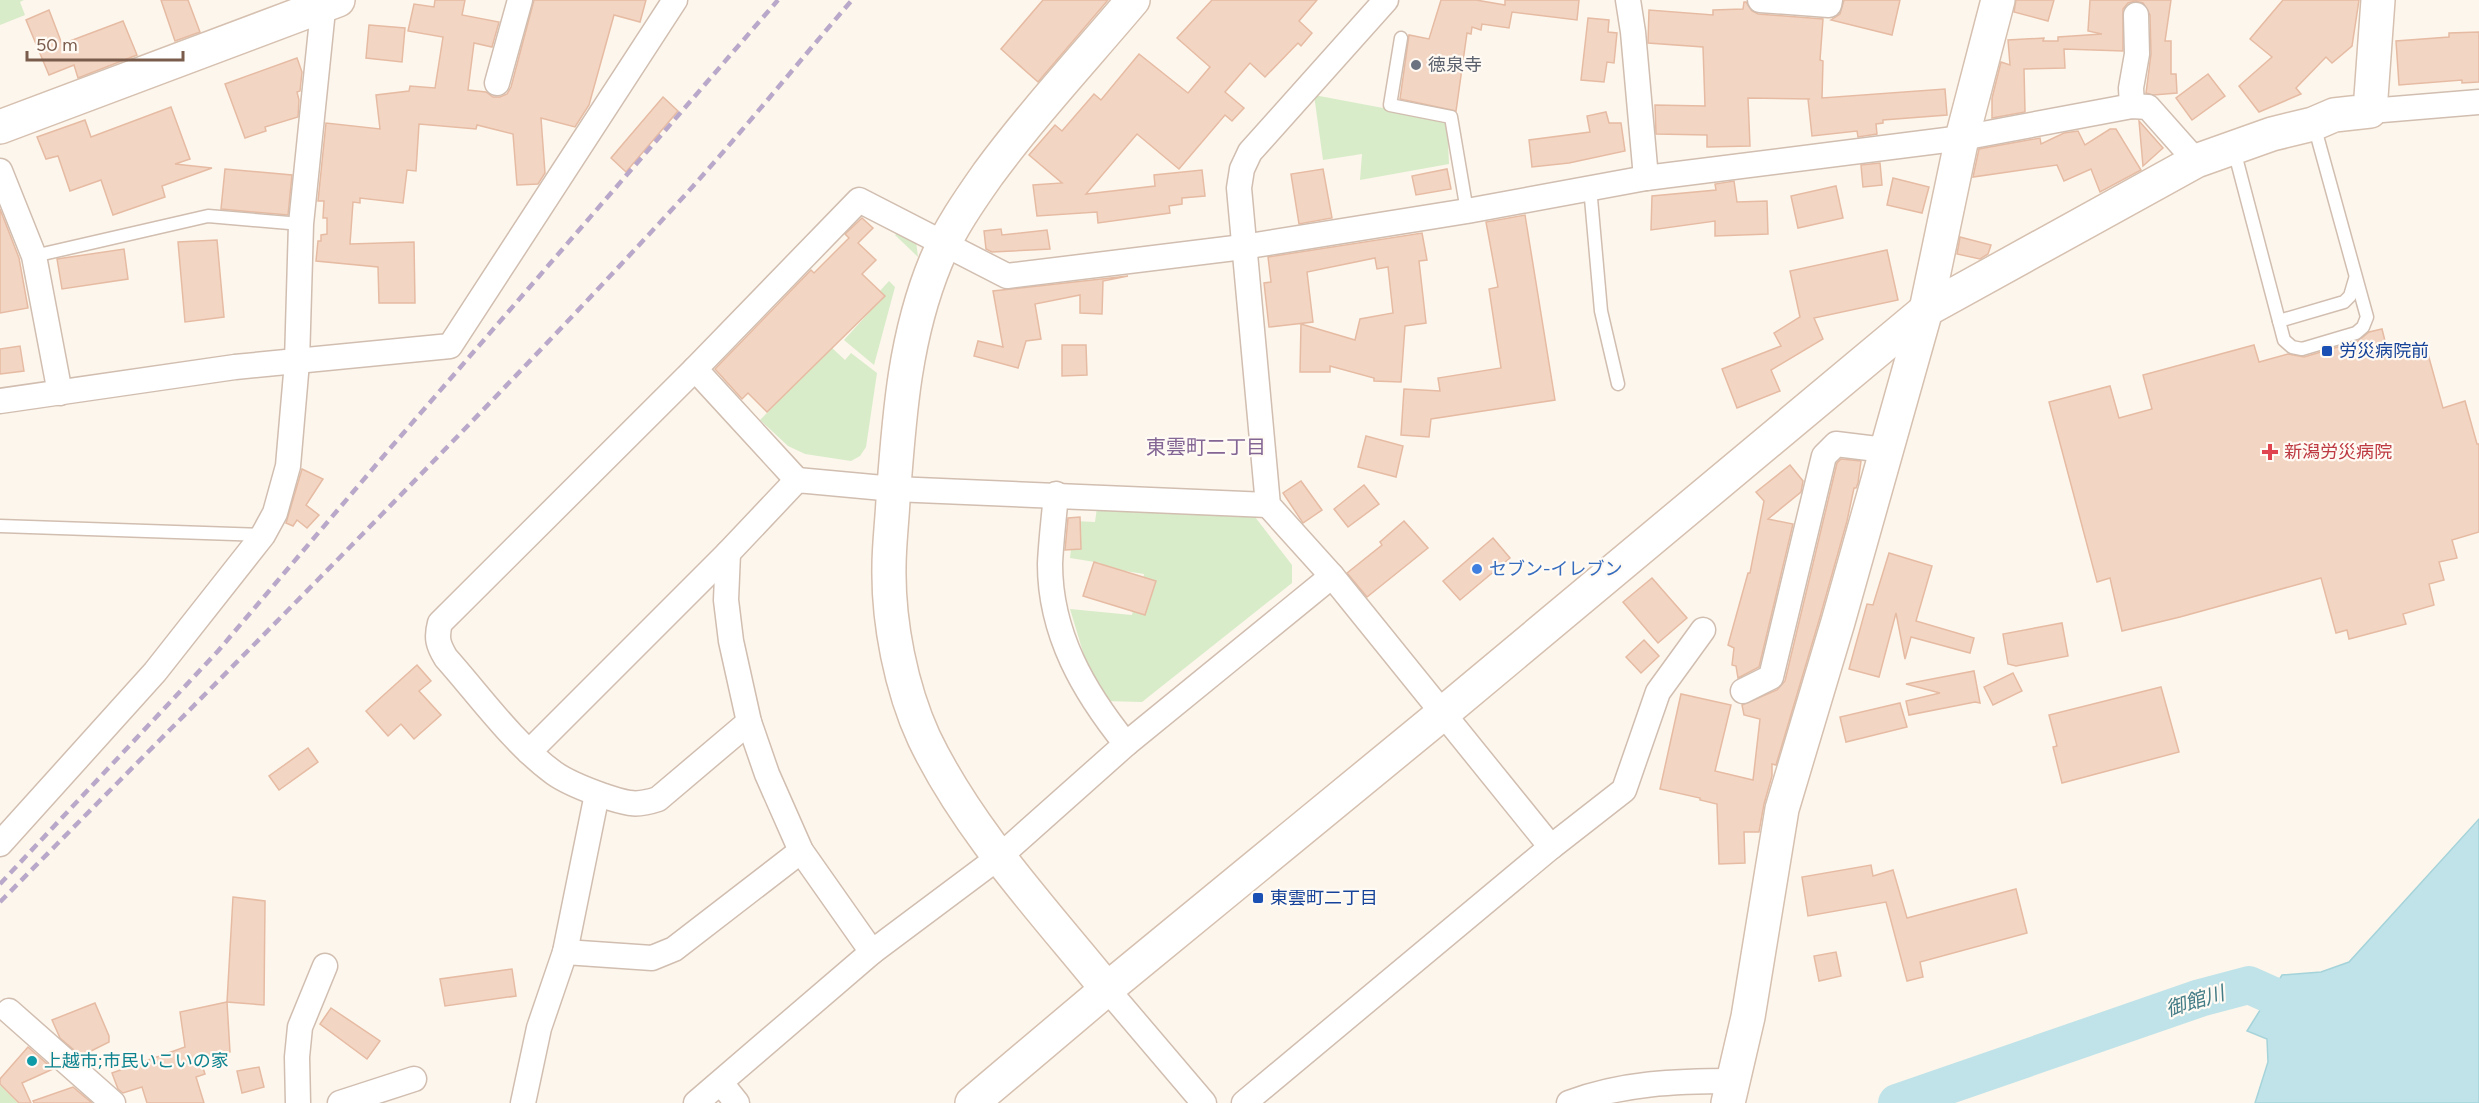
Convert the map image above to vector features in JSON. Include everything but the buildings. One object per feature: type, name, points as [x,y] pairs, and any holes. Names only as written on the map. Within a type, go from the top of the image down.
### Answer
[{"type":"street","points":[[497,84],[520,0]]},
{"type":"street","points":[[0,401],[235,367],[450,346],[675,0]]},
{"type":"street","points":[[1133,0],[1011,143],[961,213],[944,244],[924,292],[904,375],[898,421],[888,567],[890,601],[903,675],[923,736],[942,773],[999,857],[1204,1103]]},
{"type":"street","points":[[1386,0],[1250,152],[1242,169],[1239,188],[1243,247],[1268,505],[1332,576],[1551,847]]},
{"type":"street","points":[[1628,0],[1646,178]]},
{"type":"street","points":[[1760,0],[1830,5],[1830,0]]},
{"type":"street","points":[[1569,1103],[1618,1088],[1652,1083],[1731,1092],[1748,1017],[1782,809],[1838,622],[1926,310],[1962,138],[1998,0]]},
{"type":"street","points":[[2370,111],[2378,0]]},
{"type":"street","points":[[0,127],[329,2],[300,224],[297,362],[288,466],[275,513],[264,535],[156,672],[0,844]]},
{"type":"street","points":[[2133,106],[2130,88],[2138,54],[2136,15]]},
{"type":"street","points":[[972,1103],[1926,310],[2196,160],[2233,146],[2313,124],[2334,115],[2479,102]]},
{"type":"street","points":[[749,722],[658,799],[639,805],[597,794],[555,774],[529,752],[438,646],[437,634],[440,623],[695,369],[859,200],[1007,276],[1243,247],[1467,211],[1646,178],[1962,138],[2133,106],[2148,107],[2196,160]]},
{"type":"street","points":[[0,171],[34,256],[60,393]]},
{"type":"street","points":[[695,369],[797,480],[894,489],[1056,494],[1268,505]]},
{"type":"street","points":[[1743,691],[1771,677],[1824,456],[1836,444],[1885,450]]},
{"type":"street","points":[[529,752],[728,553],[797,480]]},
{"type":"street","points":[[1056,494],[1050,565],[1054,605],[1069,654],[1080,678],[1100,711],[1126,744]]},
{"type":"street","points":[[728,553],[726,600],[731,641],[749,722],[767,774],[801,851],[872,952]]},
{"type":"street","points":[[696,1103],[872,952],[999,857],[1126,744],[1332,576]]},
{"type":"street","points":[[1244,1103],[1551,847],[1624,790],[1658,692],[1703,630]]},
{"type":"street","points":[[523,1103],[540,1028],[565,952],[597,794]]},
{"type":"street","points":[[565,952],[652,958],[674,949],[801,851]]},
{"type":"street","points":[[297,1103],[297,1057],[300,1027],[325,966]]},
{"type":"street","points":[[9,1011],[113,1103]]},
{"type":"street","points":[[340,1103],[414,1079]]},
{"type":"street","points":[[721,1083],[737,1103]]},
{"type":"lane","points":[[1401,38],[1390,105],[1451,117],[1467,211]]},
{"type":"lane","points":[[2233,146],[2284,340],[2292,347],[2302,349],[2356,333],[2363,327],[2367,316],[2313,124]]},
{"type":"lane","points":[[1590,188],[1601,311],[1618,384]]},
{"type":"lane","points":[[34,256],[208,216],[300,224]]},
{"type":"lane","points":[[2279,321],[2344,302],[2350,296],[2356,274]]},
{"type":"lane","points":[[0,526],[264,535]]},
{"type":"green space","points":[[0,0],[24,0],[20,2],[25,15],[0,25]]},
{"type":"green space","points":[[1314,95],[1447,120],[1449,164],[1360,180],[1362,154],[1323,160]]},
{"type":"green space","points":[[898,232],[916,241],[918,257],[895,235]]},
{"type":"green space","points":[[889,281],[895,287],[874,365],[844,340],[883,297],[879,292]]},
{"type":"green space","points":[[831,347],[845,360],[851,353],[877,373],[866,447],[860,456],[851,461],[805,454],[788,446],[760,420]]},
{"type":"green space","points":[[1098,500],[1252,513],[1292,565],[1292,583],[1142,702],[1105,701],[1089,672],[1070,609],[1132,615],[1134,605],[1139,605],[1144,574],[1100,567],[1101,563],[1070,558],[1074,521],[1095,522]]},
{"type":"green space","points":[[0,1085],[18,1103],[0,1103]]},
{"type":"water","points":[[2479,819],[2479,1103],[2255,1103],[2268,1062],[2267,1039],[2247,1031],[2282,975],[2321,972],[2349,962]]},
{"type":"waterway","name":"御館川","points":[[1897,1103],[2200,998],[2249,985],[2316,1015]]},
{"type":"railway","points":[[0,884],[218,651],[778,0]]},
{"type":"railway","points":[[0,902],[335,562],[584,304],[713,164],[852,0]]},
{"type":"place","name":"徳泉寺","points":[[1416,65]]},
{"type":"place","name":"労災病院前","points":[[2327,351]]},
{"type":"place","name":"新潟労災病院","points":[[2270,452]]},
{"type":"place","name":"セブン-イレブン","points":[[1477,569]]},
{"type":"place","name":"東雲町二丁目","points":[[1258,898]]},
{"type":"place","name":"上越市;市民いこいの家","points":[[32,1061]]},
{"type":"district","name":"東雲町二丁目","points":[[1206,447]]}]
